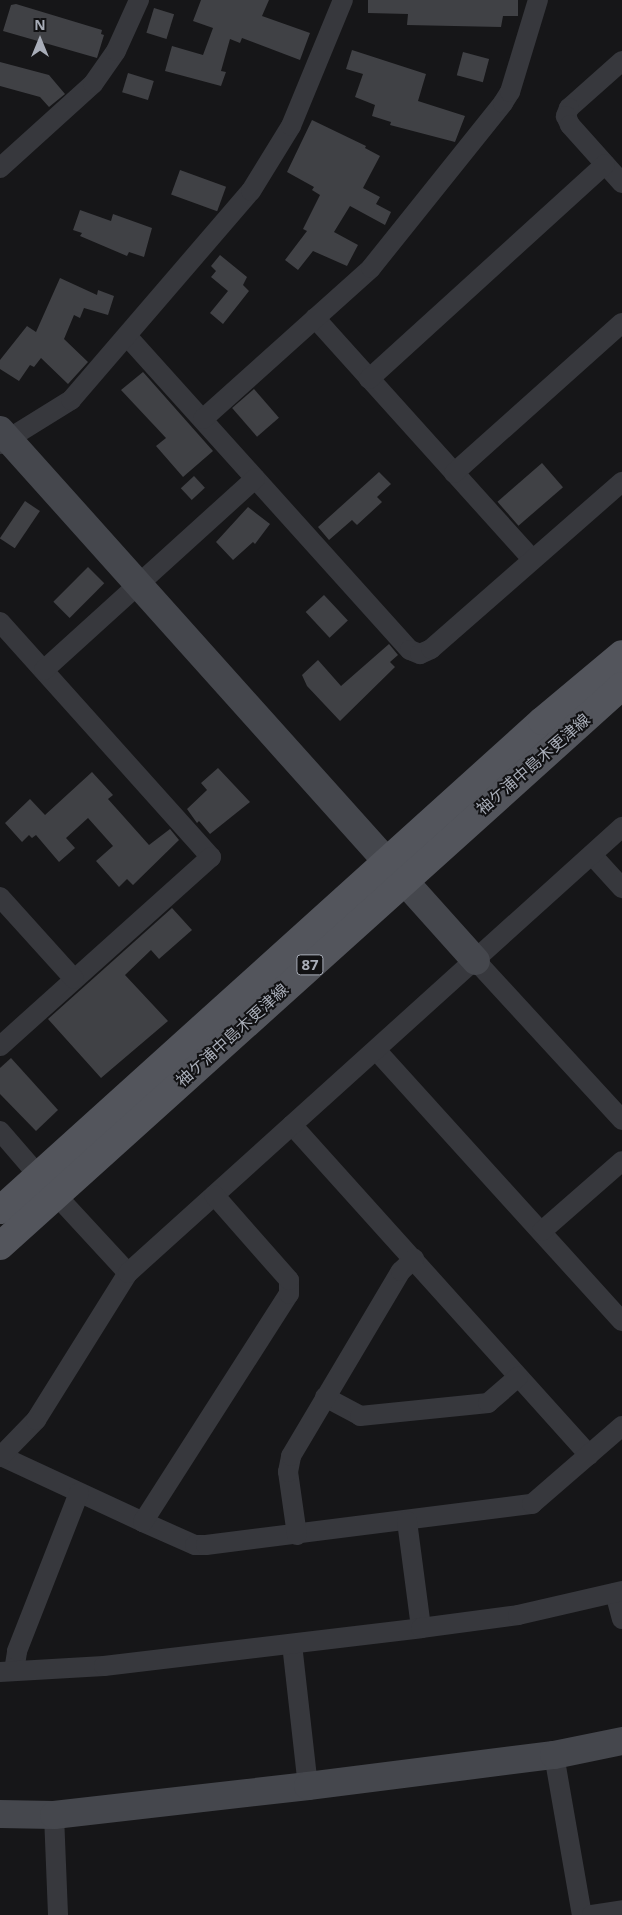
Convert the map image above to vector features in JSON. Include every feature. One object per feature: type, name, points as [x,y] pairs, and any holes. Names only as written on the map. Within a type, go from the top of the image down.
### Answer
[{"type":"main road","name":"袖ケ浦中島木更津線","points":[[0,1246],[56,1195],[622,654]]},
{"type":"main road","name":"袖ケ浦中島木更津線","points":[[0,1210],[38,1175],[396,871],[622,686]]},
{"type":"street","points":[[0,168],[93,84],[116,51],[139,0]]},
{"type":"street","points":[[343,0],[291,126],[270,165],[251,191],[71,400],[3,438],[138,584],[476,961],[622,1120]]},
{"type":"street","points":[[203,419],[372,268],[503,104],[510,92],[538,0]]},
{"type":"street","points":[[622,61],[569,108],[566,116],[570,125],[622,183]]},
{"type":"street","points":[[370,379],[605,164]]},
{"type":"street","points":[[315,318],[532,559]]},
{"type":"street","points":[[454,473],[622,323]]},
{"type":"street","points":[[128,336],[410,650],[420,654],[431,649],[622,482]]},
{"type":"street","points":[[44,670],[255,479]]},
{"type":"street","points":[[0,622],[211,858],[0,1046]]},
{"type":"street","points":[[622,827],[476,961],[128,1273],[36,1420],[1,1456],[195,1544],[297,1535],[532,1504],[622,1426]]},
{"type":"street","points":[[592,855],[622,888]]},
{"type":"street","points":[[0,897],[74,979]]},
{"type":"street","points":[[376,1050],[622,1320]]},
{"type":"street","points":[[292,1125],[589,1456]]},
{"type":"street","points":[[0,1131],[38,1175]]},
{"type":"street","points":[[542,1231],[622,1161]]},
{"type":"street","points":[[56,1195],[128,1273]]},
{"type":"street","points":[[143,1522],[289,1294],[289,1280],[214,1195]]},
{"type":"street","points":[[297,1535],[288,1472],[291,1456],[401,1271],[414,1259]]},
{"type":"street","points":[[325,1398],[360,1416],[488,1403],[518,1377]]},
{"type":"street","points":[[79,1493],[17,1651],[7,1671],[104,1666],[422,1628],[518,1615],[618,1592],[622,1618]]},
{"type":"street","points":[[407,1521],[422,1628]]},
{"type":"street","points":[[292,1644],[308,1786]]},
{"type":"street","points":[[0,1814],[54,1815],[308,1786],[554,1755],[622,1741]]},
{"type":"street","points":[[554,1755],[582,1915]]},
{"type":"street","points":[[54,1815],[58,1915]]},
{"type":"street","points":[[592,1915],[622,1910]]},
{"type":"building","points":[[201,0],[269,0],[262,16],[310,33],[300,60],[242,38],[240,43],[230,39],[221,71],[226,72],[221,86],[165,71],[172,46],[203,55],[213,28],[193,21]]},
{"type":"building","points":[[368,0],[518,0],[518,16],[503,16],[501,27],[407,25],[408,14],[368,13]]},
{"type":"building","points":[[16,4],[102,30],[101,34],[104,35],[97,58],[3,31],[11,5]]},
{"type":"building","points":[[154,8],[174,14],[166,39],[146,33]]},
{"type":"building","points":[[352,50],[426,74],[418,101],[465,116],[455,142],[390,125],[391,122],[372,116],[375,105],[355,97],[363,74],[346,69]]},
{"type":"building","points":[[463,52],[489,59],[483,82],[457,75]]},
{"type":"building","points":[[0,62],[49,75],[65,94],[49,107],[40,97],[0,86]]},
{"type":"building","points":[[128,73],[154,81],[148,100],[122,92]]},
{"type":"building","points":[[312,120],[366,146],[365,148],[380,156],[363,188],[380,197],[376,204],[391,212],[385,225],[350,206],[334,232],[358,245],[347,266],[313,251],[298,270],[285,260],[307,231],[303,229],[320,195],[312,190],[314,187],[287,172]]},
{"type":"building","points":[[180,170],[226,187],[217,211],[171,194]]},
{"type":"building","points":[[80,210],[111,221],[113,214],[152,228],[144,257],[129,252],[127,256],[80,236],[82,233],[73,230]]},
{"type":"building","points":[[220,255],[247,277],[243,285],[249,291],[223,324],[210,313],[228,291],[211,277],[216,271],[211,266]]},
{"type":"building","points":[[60,278],[97,295],[98,290],[114,296],[108,315],[84,308],[80,318],[74,315],[64,339],[88,362],[68,384],[41,358],[34,367],[30,365],[19,381],[0,369],[0,360],[27,326],[36,332]]},
{"type":"building","points":[[143,372],[213,451],[183,477],[156,446],[166,438],[121,390]]},
{"type":"building","points":[[254,389],[279,418],[257,437],[232,408]]},
{"type":"building","points":[[542,463],[563,487],[518,526],[497,502]]},
{"type":"building","points":[[379,472],[391,484],[377,497],[382,502],[357,525],[352,520],[329,540],[318,527]]},
{"type":"building","points":[[194,476],[205,488],[192,500],[181,488]]},
{"type":"building","points":[[25,501],[40,511],[15,548],[0,538]]},
{"type":"building","points":[[248,507],[270,524],[255,544],[253,542],[233,560],[216,542]]},
{"type":"building","points":[[88,567],[104,583],[70,618],[53,602]]},
{"type":"building","points":[[324,595],[348,621],[330,638],[306,612]]},
{"type":"building","points":[[389,644],[398,655],[390,662],[395,667],[340,721],[307,686],[302,675],[318,660],[341,686]]},
{"type":"building","points":[[218,768],[250,802],[210,834],[199,821],[197,823],[187,809],[207,790],[201,783]]},
{"type":"building","points":[[92,772],[113,795],[108,799],[149,845],[170,829],[179,840],[133,885],[127,879],[119,887],[96,861],[113,846],[88,818],[66,838],[75,848],[59,862],[36,835],[32,838],[29,835],[22,842],[5,823],[30,799],[45,815]]},
{"type":"building","points":[[172,908],[192,930],[159,959],[151,950],[125,975],[168,1021],[101,1078],[48,1019]]},
{"type":"building","points":[[11,1058],[58,1110],[36,1131],[0,1094],[0,1068]]}]
